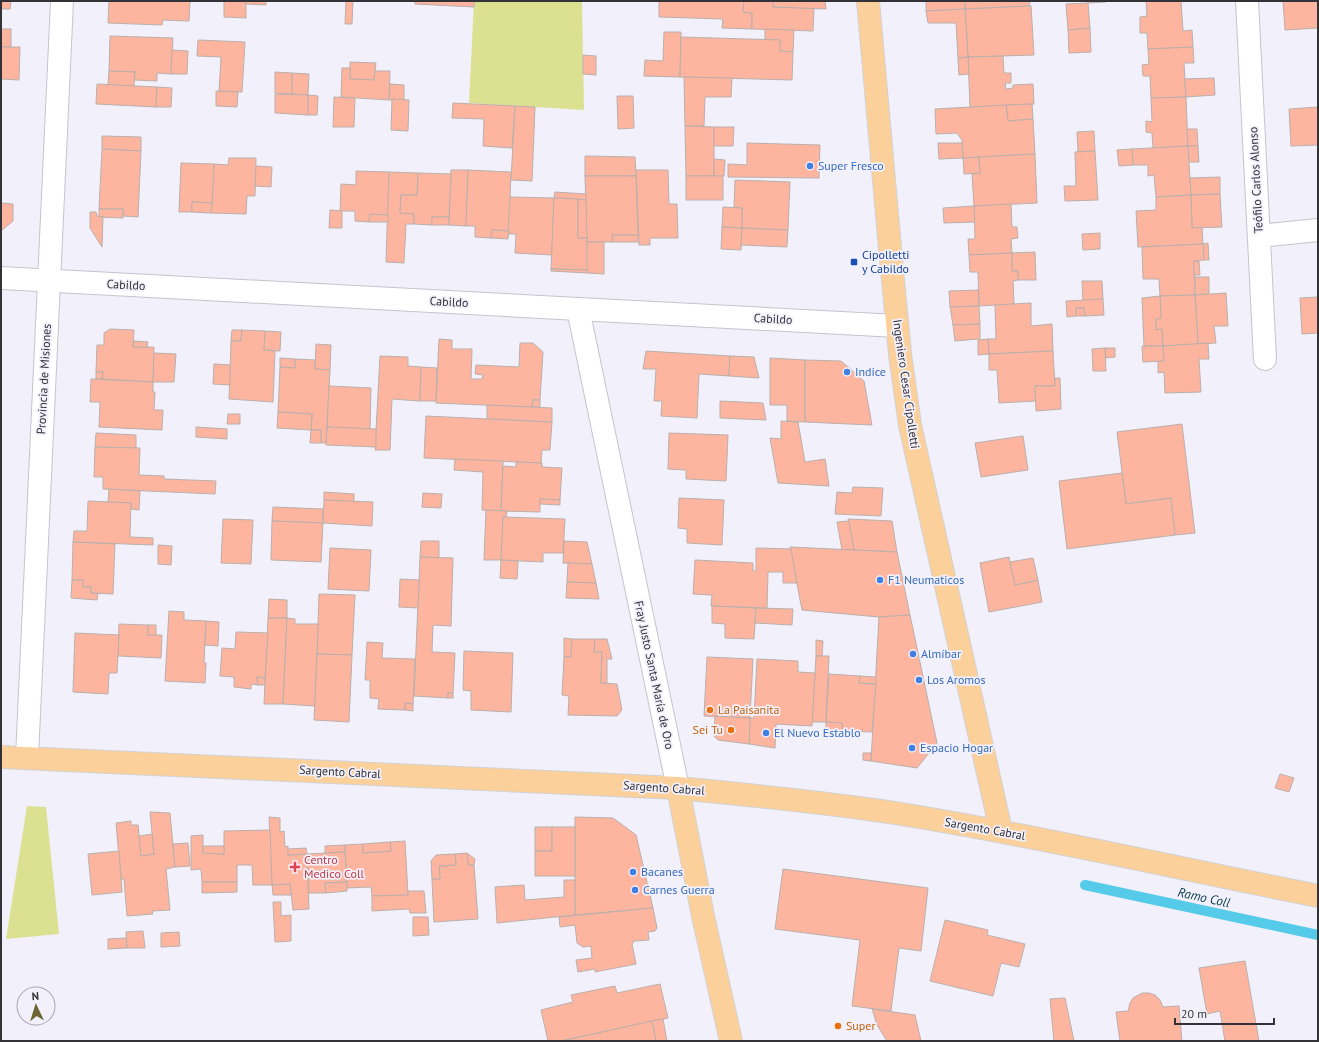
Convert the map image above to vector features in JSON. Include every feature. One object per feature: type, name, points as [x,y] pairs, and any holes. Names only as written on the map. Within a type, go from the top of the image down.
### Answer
[{"type":"main road","name":"Ingeniero Cesar Cipolletti","points":[[868,1],[897,326],[910,425],[1001,831]]},
{"type":"main road","name":"Sargento Cabral","points":[[1,757],[678,788],[785,798],[894,813],[1001,831],[1318,896]]},
{"type":"main road","name":"Fray Justo Santa María de Oro","points":[[678,788],[703,916],[731,1041]]},
{"type":"street","name":"Provincia de Misiones","points":[[27,758],[62,1]]},
{"type":"street","name":"Teófilo Carlos Alonso","points":[[1247,1],[1265,359]]},
{"type":"street","points":[[1259,236],[1318,230]]},
{"type":"street","name":"Cabildo","points":[[1,278],[897,326]]},
{"type":"street","name":"Fray Justo Santa María de Oro","points":[[578,309],[678,788]]},
{"type":"green space","points":[[474,1],[582,1],[584,110],[469,103]]},
{"type":"green space","points":[[27,806],[46,807],[59,934],[6,939]]},
{"type":"building","points":[[1,1],[11,1],[10,9],[1,9]]},
{"type":"building","points":[[109,1],[190,1],[189,21],[163,20],[162,25],[108,23]]},
{"type":"building","points":[[224,1],[246,1],[246,18],[224,17]]},
{"type":"building","points":[[246,1],[266,1],[266,5],[246,4]]},
{"type":"building","points":[[346,1],[353,1],[352,24],[345,24]]},
{"type":"building","points":[[415,1],[474,1],[474,7],[415,4]]},
{"type":"building","points":[[659,1],[744,1],[743,12],[752,13],[752,29],[722,28],[723,19],[659,17]]},
{"type":"building","points":[[744,1],[773,1],[773,7],[814,8],[813,31],[752,29],[752,13],[743,12]]},
{"type":"building","points":[[773,1],[825,1],[826,9],[773,7]]},
{"type":"building","points":[[926,1],[965,1],[965,9],[926,11]]},
{"type":"building","points":[[965,1],[1029,1],[1030,6],[965,9]]},
{"type":"building","points":[[1088,1],[1106,1],[1106,2],[1088,3]]},
{"type":"building","points":[[1146,1],[1181,1],[1183,31],[1192,30],[1193,47],[1148,49],[1147,33],[1140,33],[1140,17],[1147,16]]},
{"type":"building","points":[[1283,1],[1318,1],[1318,28],[1285,30]]},
{"type":"building","points":[[1088,3],[1090,28],[1068,30],[1066,4]]},
{"type":"building","points":[[1031,6],[1034,55],[968,57],[965,9]]},
{"type":"building","points":[[965,9],[968,57],[958,58],[956,23],[928,23],[926,11]]},
{"type":"building","points":[[1090,28],[1091,52],[1069,53],[1068,30]]},
{"type":"building","points":[[1,29],[11,29],[11,47],[1,47]]},
{"type":"building","points":[[765,29],[794,30],[793,52],[780,51],[780,40],[765,40]]},
{"type":"building","points":[[664,32],[681,32],[680,77],[644,76],[645,60],[663,61]]},
{"type":"building","points":[[110,36],[173,38],[171,74],[157,73],[157,81],[134,80],[135,72],[109,71]]},
{"type":"building","points":[[681,37],[780,40],[780,51],[793,52],[792,80],[680,77]]},
{"type":"building","points":[[198,40],[245,42],[242,92],[219,91],[221,57],[197,56]]},
{"type":"building","points":[[1,47],[20,47],[19,80],[1,79]]},
{"type":"building","points":[[1193,47],[1194,63],[1184,63],[1186,97],[1151,98],[1150,76],[1143,76],[1142,65],[1149,64],[1148,49]]},
{"type":"building","points":[[172,50],[188,51],[187,74],[171,74]]},
{"type":"building","points":[[583,55],[596,56],[596,75],[583,74]]},
{"type":"building","points":[[1003,56],[1004,73],[1011,73],[1011,83],[1005,83],[1006,89],[1013,88],[1013,85],[1033,84],[1034,104],[970,107],[968,57]]},
{"type":"building","points":[[968,57],[969,74],[959,75],[958,58]]},
{"type":"building","points":[[350,62],[376,63],[374,80],[350,79]]},
{"type":"building","points":[[342,68],[350,68],[350,79],[374,80],[375,71],[390,71],[389,100],[341,97]]},
{"type":"building","points":[[109,71],[135,72],[134,86],[108,85]]},
{"type":"building","points":[[275,72],[292,73],[292,94],[275,93]]},
{"type":"building","points":[[292,73],[309,74],[308,95],[292,94]]},
{"type":"building","points":[[684,77],[732,78],[731,97],[705,97],[704,126],[685,126]]},
{"type":"building","points":[[1214,78],[1215,95],[1186,97],[1185,79]]},
{"type":"building","points":[[97,84],[157,87],[156,107],[96,104]]},
{"type":"building","points":[[390,84],[404,85],[404,100],[389,100]]},
{"type":"building","points":[[157,87],[172,88],[171,107],[156,107]]},
{"type":"building","points":[[216,91],[238,92],[237,107],[216,106]]},
{"type":"building","points":[[275,94],[308,95],[308,115],[275,113]]},
{"type":"building","points":[[308,95],[318,96],[317,115],[308,115]]},
{"type":"building","points":[[617,96],[633,96],[634,128],[618,129]]},
{"type":"building","points":[[334,97],[355,98],[354,127],[333,127]]},
{"type":"building","points":[[1186,97],[1188,146],[1153,148],[1152,133],[1146,132],[1146,121],[1152,122],[1151,98]]},
{"type":"building","points":[[392,99],[409,100],[408,131],[391,130]]},
{"type":"building","points":[[453,103],[515,106],[512,148],[483,146],[484,119],[452,118]]},
{"type":"building","points":[[1032,104],[1033,119],[1008,121],[1006,105]]},
{"type":"building","points":[[1006,105],[1008,121],[1033,119],[1035,154],[963,158],[962,140],[957,133],[936,134],[935,109]]},
{"type":"building","points":[[515,106],[535,107],[532,181],[511,180]]},
{"type":"building","points":[[1318,107],[1318,145],[1291,146],[1289,109]]},
{"type":"building","points":[[685,126],[714,127],[714,176],[686,176]]},
{"type":"building","points":[[714,127],[734,127],[733,146],[714,146]]},
{"type":"building","points":[[1187,129],[1197,129],[1198,146],[1188,146]]},
{"type":"building","points":[[1094,131],[1095,151],[1078,152],[1077,132]]},
{"type":"building","points":[[102,136],[141,137],[141,151],[102,149]]},
{"type":"building","points":[[747,143],[820,145],[819,178],[728,177],[728,164],[747,165]]},
{"type":"building","points":[[938,143],[962,143],[963,158],[939,159]]},
{"type":"building","points":[[1188,146],[1198,146],[1199,162],[1189,162]]},
{"type":"building","points":[[1188,146],[1191,195],[1156,197],[1154,175],[1148,176],[1148,165],[1133,165],[1132,149]]},
{"type":"building","points":[[102,149],[141,151],[138,217],[123,216],[123,209],[99,209]]},
{"type":"building","points":[[1132,149],[1133,165],[1119,166],[1117,150]]},
{"type":"building","points":[[1095,151],[1098,200],[1065,201],[1064,186],[1076,186],[1075,152]]},
{"type":"building","points":[[1035,154],[1037,203],[974,206],[972,174],[980,173],[979,157]]},
{"type":"building","points":[[585,156],[635,157],[636,176],[585,176]]},
{"type":"building","points":[[979,157],[980,173],[964,174],[963,158]]},
{"type":"building","points":[[229,158],[256,158],[255,196],[247,196],[246,214],[211,213],[214,164],[228,165]]},
{"type":"building","points":[[714,159],[725,160],[724,176],[714,176]]},
{"type":"building","points":[[181,163],[214,164],[212,203],[192,202],[192,212],[179,212]]},
{"type":"building","points":[[256,166],[272,167],[271,187],[255,186]]},
{"type":"building","points":[[451,170],[468,170],[466,226],[449,225]]},
{"type":"building","points":[[468,170],[511,172],[509,231],[492,230],[491,238],[475,237],[475,226],[466,226]]},
{"type":"building","points":[[636,170],[668,170],[669,204],[677,204],[678,238],[650,238],[650,245],[639,245]]},
{"type":"building","points":[[356,171],[389,172],[388,215],[370,214],[369,222],[355,221],[355,211],[340,211],[341,184],[356,185]]},
{"type":"building","points":[[389,172],[418,173],[417,195],[401,195],[400,213],[414,214],[414,224],[406,224],[404,263],[386,262]]},
{"type":"building","points":[[418,173],[451,174],[449,217],[432,217],[432,225],[414,224],[414,214],[400,213],[401,195],[417,195]]},
{"type":"building","points":[[585,176],[636,176],[638,235],[612,235],[613,242],[587,242]]},
{"type":"building","points":[[686,176],[723,176],[723,200],[686,200]]},
{"type":"building","points":[[1220,177],[1220,194],[1191,195],[1190,178]]},
{"type":"building","points":[[735,180],[790,182],[788,230],[742,228],[742,208],[734,207]]},
{"type":"building","points":[[555,192],[586,194],[586,200],[554,198]]},
{"type":"building","points":[[1220,194],[1222,227],[1192,228],[1191,195]]},
{"type":"building","points":[[1191,195],[1192,228],[1202,227],[1203,244],[1138,247],[1136,211],[1156,210],[1156,197]]},
{"type":"building","points":[[510,197],[554,198],[552,255],[515,253],[516,234],[508,234]]},
{"type":"building","points":[[554,198],[578,199],[578,238],[587,238],[588,270],[551,269]]},
{"type":"building","points":[[578,199],[586,200],[587,238],[578,238]]},
{"type":"building","points":[[192,202],[212,203],[211,213],[192,212]]},
{"type":"building","points":[[1,203],[13,204],[13,221],[1,231]]},
{"type":"building","points":[[1011,204],[1012,227],[1017,227],[1018,238],[1011,239],[1012,253],[969,255],[968,239],[975,239],[974,206]]},
{"type":"building","points":[[974,206],[975,222],[944,223],[943,208]]},
{"type":"building","points":[[723,207],[742,208],[742,228],[722,227]]},
{"type":"building","points":[[99,209],[123,209],[123,218],[99,217]]},
{"type":"building","points":[[330,210],[342,211],[342,228],[329,228]]},
{"type":"building","points":[[90,212],[96,212],[97,216],[103,217],[102,247],[90,228]]},
{"type":"building","points":[[370,214],[388,215],[388,222],[369,222]]},
{"type":"building","points":[[432,217],[449,217],[449,225],[432,225]]},
{"type":"building","points":[[722,227],[742,228],[741,250],[721,249]]},
{"type":"building","points":[[742,228],[788,230],[787,247],[741,245]]},
{"type":"building","points":[[492,230],[509,231],[508,239],[491,238]]},
{"type":"building","points":[[1100,233],[1100,249],[1083,250],[1082,234]]},
{"type":"building","points":[[612,235],[638,235],[638,242],[613,242]]},
{"type":"building","points":[[587,242],[604,242],[604,274],[587,273]]},
{"type":"building","points":[[1208,243],[1209,260],[1204,260],[1203,244]]},
{"type":"building","points":[[1203,244],[1204,260],[1194,261],[1195,295],[1160,296],[1159,279],[1143,279],[1142,247]]},
{"type":"building","points":[[1035,252],[1036,280],[1018,280],[1018,271],[1012,271],[1012,253]]},
{"type":"building","points":[[1012,253],[1012,271],[1018,271],[1018,280],[1013,281],[1014,304],[979,306],[978,272],[970,272],[969,255]]},
{"type":"building","points":[[1194,261],[1199,261],[1200,275],[1194,275]]},
{"type":"building","points":[[551,269],[588,270],[587,273],[551,271]]},
{"type":"building","points":[[1195,277],[1209,277],[1209,294],[1195,295]]},
{"type":"building","points":[[1082,281],[1102,281],[1103,299],[1083,301]]},
{"type":"building","points":[[978,290],[979,306],[950,307],[949,291]]},
{"type":"building","points":[[1226,293],[1228,326],[1214,326],[1216,343],[1198,344],[1195,295]]},
{"type":"building","points":[[1195,295],[1198,344],[1163,346],[1162,329],[1156,330],[1156,319],[1161,318],[1160,296]]},
{"type":"building","points":[[1160,296],[1161,318],[1156,319],[1156,330],[1162,329],[1163,346],[1144,346],[1142,298]]},
{"type":"building","points":[[1318,297],[1318,333],[1302,334],[1300,298]]},
{"type":"building","points":[[1103,299],[1104,315],[1085,316],[1084,308],[1076,308],[1076,316],[1067,317],[1066,301]]},
{"type":"building","points":[[1031,303],[1031,326],[1052,324],[1053,351],[989,354],[988,339],[996,339],[995,305]]},
{"type":"building","points":[[979,306],[980,324],[953,325],[950,307]]},
{"type":"building","points":[[1076,308],[1084,308],[1085,316],[1076,316]]},
{"type":"building","points":[[980,324],[980,340],[988,339],[989,354],[978,355],[978,339],[955,341],[953,325]]},
{"type":"building","points":[[110,329],[134,330],[133,347],[154,347],[153,382],[102,379],[103,372],[96,372],[97,345],[104,345],[104,333]]},
{"type":"building","points":[[232,330],[242,330],[241,341],[231,341]]},
{"type":"building","points":[[242,330],[265,331],[264,350],[275,351],[273,402],[229,399],[231,341],[241,341]]},
{"type":"building","points":[[265,331],[281,332],[280,351],[264,350]]},
{"type":"building","points":[[439,339],[452,340],[452,349],[472,349],[471,379],[482,379],[483,375],[475,374],[476,365],[519,367],[520,343],[533,343],[543,352],[540,400],[533,400],[532,407],[436,403]]},
{"type":"building","points":[[134,341],[148,342],[147,347],[133,347]]},
{"type":"building","points":[[1208,343],[1209,359],[1199,359],[1201,392],[1165,393],[1164,372],[1158,373],[1158,361],[1164,361],[1163,346]]},
{"type":"building","points":[[316,344],[331,345],[330,370],[315,369]]},
{"type":"building","points":[[1142,346],[1163,346],[1164,361],[1143,362]]},
{"type":"building","points":[[1105,348],[1115,348],[1115,357],[1106,358]]},
{"type":"building","points":[[1105,348],[1106,371],[1093,371],[1092,349]]},
{"type":"building","points":[[646,351],[730,356],[729,376],[699,374],[697,418],[661,416],[662,401],[654,401],[656,369],[643,369]]},
{"type":"building","points":[[1053,351],[1055,386],[1035,386],[1036,401],[999,403],[997,370],[989,370],[989,354]]},
{"type":"building","points":[[154,353],[176,354],[174,382],[153,382]]},
{"type":"building","points":[[380,356],[408,357],[408,366],[421,367],[420,401],[392,399],[390,450],[375,450]]},
{"type":"building","points":[[730,356],[754,357],[759,378],[729,376]]},
{"type":"building","points":[[280,358],[295,359],[295,368],[280,367]]},
{"type":"building","points":[[770,358],[805,360],[805,422],[787,421],[787,405],[770,405]]},
{"type":"building","points":[[295,359],[315,360],[315,369],[330,370],[326,443],[321,443],[321,430],[311,430],[312,414],[278,412],[280,367],[295,368]]},
{"type":"building","points":[[805,360],[841,361],[864,381],[872,425],[805,422]]},
{"type":"building","points":[[214,364],[230,365],[230,385],[213,384]]},
{"type":"building","points":[[421,367],[437,368],[436,401],[420,401]]},
{"type":"building","points":[[96,372],[103,372],[102,379],[96,379]]},
{"type":"building","points":[[1055,378],[1060,378],[1061,409],[1036,411],[1035,386],[1055,386]]},
{"type":"building","points":[[91,379],[153,382],[153,392],[155,392],[154,410],[163,410],[162,430],[99,427],[100,402],[90,402]]},
{"type":"building","points":[[329,386],[371,388],[370,429],[327,427]]},
{"type":"building","points":[[533,400],[540,400],[540,407],[532,407]]},
{"type":"building","points":[[720,401],[763,403],[766,420],[720,418]]},
{"type":"building","points":[[487,405],[552,408],[552,422],[487,419]]},
{"type":"building","points":[[278,412],[312,414],[311,430],[277,428]]},
{"type":"building","points":[[228,414],[240,414],[240,424],[227,424]]},
{"type":"building","points":[[426,416],[552,422],[550,450],[542,450],[541,463],[424,458]]},
{"type":"building","points":[[781,421],[798,422],[805,462],[825,459],[829,486],[778,483],[770,438],[781,439]]},
{"type":"building","points":[[1182,424],[1195,533],[1175,535],[1171,498],[1126,504],[1117,432]]},
{"type":"building","points":[[196,427],[227,429],[227,439],[196,437]]},
{"type":"building","points":[[327,427],[376,429],[376,447],[326,445]]},
{"type":"building","points":[[311,430],[321,430],[321,443],[310,443]]},
{"type":"building","points":[[96,433],[136,435],[136,448],[95,447]]},
{"type":"building","points":[[669,433],[728,435],[726,481],[686,479],[686,470],[668,469]]},
{"type":"building","points":[[1023,436],[1028,470],[981,477],[975,443]]},
{"type":"building","points":[[95,447],[140,448],[139,475],[164,476],[164,479],[216,481],[215,494],[103,489],[103,477],[94,477]]},
{"type":"building","points":[[455,459],[503,461],[501,511],[482,510],[483,472],[454,470]]},
{"type":"building","points":[[516,462],[542,463],[542,467],[562,468],[560,500],[540,499],[540,512],[501,511],[503,466],[516,467]]},
{"type":"building","points":[[1122,473],[1126,504],[1171,498],[1175,535],[1067,549],[1059,481]]},
{"type":"building","points":[[853,487],[883,488],[881,516],[835,514],[837,492],[852,493]]},
{"type":"building","points":[[109,489],[140,491],[139,510],[131,509],[131,503],[108,502]]},
{"type":"building","points":[[324,492],[354,494],[354,502],[324,500]]},
{"type":"building","points":[[423,493],[442,494],[441,508],[422,507]]},
{"type":"building","points":[[679,498],[724,500],[722,545],[687,543],[687,529],[678,528]]},
{"type":"building","points":[[540,499],[560,500],[560,505],[540,504]]},
{"type":"building","points":[[324,500],[373,502],[372,526],[323,523]]},
{"type":"building","points":[[88,501],[131,503],[130,537],[153,538],[153,545],[73,542],[74,531],[87,531]]},
{"type":"building","points":[[273,507],[323,509],[323,523],[272,521]]},
{"type":"building","points":[[486,510],[507,511],[506,517],[503,517],[501,560],[484,560]]},
{"type":"building","points":[[503,517],[565,519],[563,553],[543,553],[543,562],[501,560]]},
{"type":"building","points":[[223,519],[253,520],[251,564],[221,563]]},
{"type":"building","points":[[848,519],[892,521],[897,552],[854,550]]},
{"type":"building","points":[[272,521],[323,523],[321,562],[271,560]]},
{"type":"building","points":[[849,521],[854,550],[842,550],[837,522]]},
{"type":"building","points":[[421,541],[439,541],[439,558],[420,557]]},
{"type":"building","points":[[564,541],[587,542],[592,564],[563,563]]},
{"type":"building","points":[[73,542],[115,544],[113,594],[91,593],[91,587],[83,587],[83,580],[72,580]]},
{"type":"building","points":[[158,545],[172,546],[171,565],[158,564]]},
{"type":"building","points":[[790,547],[897,552],[910,615],[879,617],[802,610]]},
{"type":"building","points":[[330,548],[371,550],[369,591],[328,589]]},
{"type":"building","points":[[756,548],[791,549],[797,583],[783,583],[783,572],[768,572],[767,608],[711,606],[712,595],[693,594],[695,560],[753,563],[753,571],[756,571]]},
{"type":"building","points":[[420,557],[453,558],[451,626],[433,625],[432,652],[455,653],[453,693],[448,693],[448,698],[414,696]]},
{"type":"building","points":[[1009,557],[1015,585],[1038,580],[1042,602],[989,612],[980,563]]},
{"type":"building","points":[[1033,558],[1038,580],[1015,585],[1010,562]]},
{"type":"building","points":[[501,560],[518,561],[517,579],[500,578]]},
{"type":"building","points":[[568,563],[592,564],[596,583],[567,582]]},
{"type":"building","points":[[400,579],[419,580],[418,608],[399,607]]},
{"type":"building","points":[[72,580],[83,580],[83,587],[91,587],[91,593],[98,593],[97,600],[71,598]]},
{"type":"building","points":[[567,582],[596,583],[599,599],[566,598]]},
{"type":"building","points":[[319,594],[355,595],[352,655],[317,654]]},
{"type":"building","points":[[269,599],[287,600],[287,618],[268,618]]},
{"type":"building","points":[[712,606],[756,608],[754,639],[725,638],[725,624],[712,623]]},
{"type":"building","points":[[756,608],[793,609],[792,625],[755,623]]},
{"type":"building","points":[[169,611],[184,612],[184,620],[206,621],[204,663],[206,663],[205,683],[165,681]]},
{"type":"building","points":[[910,615],[937,743],[917,768],[871,761],[879,617]]},
{"type":"building","points":[[268,618],[287,618],[283,704],[264,704]]},
{"type":"building","points":[[287,618],[295,619],[295,624],[318,624],[315,706],[283,704]]},
{"type":"building","points":[[206,621],[219,622],[218,646],[205,645]]},
{"type":"building","points":[[119,624],[148,625],[148,635],[162,635],[161,658],[118,656]]},
{"type":"building","points":[[148,625],[156,625],[156,635],[148,635]]},
{"type":"building","points":[[236,632],[268,633],[265,678],[257,677],[258,685],[251,684],[251,689],[234,687],[234,677],[220,676],[222,648],[235,649]]},
{"type":"building","points":[[75,633],[119,635],[117,673],[109,673],[108,694],[73,692]]},
{"type":"building","points":[[564,638],[572,639],[571,657],[564,657]]},
{"type":"building","points":[[572,639],[595,639],[594,652],[602,652],[601,683],[617,684],[622,710],[617,716],[568,715],[569,696],[562,695],[564,657],[571,657]]},
{"type":"building","points":[[595,639],[607,639],[612,659],[607,659],[607,683],[601,683],[602,652],[594,652]]},
{"type":"building","points":[[816,640],[823,641],[822,656],[816,656]]},
{"type":"building","points":[[367,642],[383,643],[382,658],[415,659],[413,704],[405,703],[405,710],[378,709],[379,699],[370,698],[370,680],[365,680]]},
{"type":"building","points":[[464,651],[513,653],[511,712],[471,710],[471,691],[463,690]]},
{"type":"building","points":[[317,654],[352,655],[349,722],[314,720]]},
{"type":"building","points":[[816,656],[829,656],[826,722],[812,722]]},
{"type":"building","points":[[707,657],[753,659],[750,718],[704,716]]},
{"type":"building","points":[[757,659],[798,661],[798,672],[815,673],[812,726],[776,724],[775,748],[749,744],[750,718],[754,718]]},
{"type":"building","points":[[829,674],[860,676],[859,683],[876,684],[872,732],[842,731],[842,723],[826,722]]},
{"type":"building","points":[[860,676],[876,677],[876,684],[859,683]]},
{"type":"building","points":[[257,677],[265,678],[265,685],[258,685]]},
{"type":"building","points":[[448,693],[453,693],[453,698],[448,698]]},
{"type":"building","points":[[405,703],[413,704],[413,711],[405,710]]},
{"type":"building","points":[[715,716],[750,718],[749,744],[718,740],[714,736]]},
{"type":"building","points":[[826,722],[842,723],[842,731],[826,730]]},
{"type":"building","points":[[863,753],[871,753],[871,761],[863,760]]},
{"type":"building","points":[[1280,774],[1294,778],[1289,792],[1275,788]]},
{"type":"building","points":[[150,812],[170,813],[175,867],[166,869],[170,910],[152,911],[153,914],[127,916],[124,879],[121,879],[116,823],[131,821],[131,825],[138,825],[141,856],[154,854]]},
{"type":"building","points":[[269,817],[280,818],[280,832],[284,831],[285,847],[288,846],[288,855],[307,854],[309,909],[293,910],[290,884],[272,885]]},
{"type":"building","points":[[575,817],[613,818],[636,835],[653,908],[575,915]]},
{"type":"building","points":[[535,827],[552,827],[552,851],[535,851]]},
{"type":"building","points":[[552,827],[575,827],[575,876],[535,876],[535,851],[552,851]]},
{"type":"building","points":[[270,830],[272,885],[253,885],[252,865],[237,865],[237,882],[202,882],[201,869],[191,870],[191,836],[203,835],[203,853],[224,854],[224,831]]},
{"type":"building","points":[[152,834],[154,854],[141,856],[139,836]]},
{"type":"building","points":[[405,841],[408,895],[372,896],[371,887],[347,888],[345,845],[363,844],[363,853],[391,851],[390,842]]},
{"type":"building","points":[[390,842],[391,851],[363,853],[363,844]]},
{"type":"building","points":[[188,843],[190,866],[175,867],[173,844]]},
{"type":"building","points":[[345,845],[345,852],[325,853],[325,846]]},
{"type":"building","points":[[203,846],[224,846],[224,854],[203,853]]},
{"type":"building","points":[[306,848],[307,854],[288,855],[288,849]]},
{"type":"building","points":[[119,851],[122,892],[92,895],[88,854]]},
{"type":"building","points":[[345,852],[347,882],[325,883],[326,893],[309,893],[307,854]]},
{"type":"building","points":[[467,853],[475,859],[474,865],[468,865]]},
{"type":"building","points":[[467,853],[468,865],[474,865],[478,919],[434,922],[432,879],[440,879],[439,866],[456,865],[455,854]]},
{"type":"building","points":[[455,854],[456,865],[439,866],[440,879],[432,879],[431,861],[436,855]]},
{"type":"building","points":[[783,869],[928,888],[921,951],[899,948],[891,1011],[852,1006],[860,940],[775,929]]},
{"type":"building","points":[[564,880],[575,880],[575,915],[497,923],[495,887],[524,885],[525,900],[564,897]]},
{"type":"building","points":[[202,882],[237,882],[237,892],[202,893]]},
{"type":"building","points":[[347,882],[347,891],[326,893],[325,883]]},
{"type":"building","points":[[290,884],[291,895],[273,895],[272,885]]},
{"type":"building","points":[[408,891],[424,891],[426,913],[410,913],[409,909],[372,911],[372,896],[408,895]]},
{"type":"building","points":[[273,902],[281,902],[281,916],[291,915],[291,941],[275,942]]},
{"type":"building","points":[[653,908],[657,928],[655,931],[648,932],[649,940],[634,941],[632,944],[636,964],[595,972],[595,969],[578,972],[576,960],[592,958],[591,946],[583,947],[577,943],[575,925],[560,927],[559,917]]},
{"type":"building","points":[[413,917],[428,917],[429,935],[413,936]]},
{"type":"building","points":[[945,920],[988,930],[987,935],[1025,944],[1019,967],[1001,963],[993,996],[930,981]]},
{"type":"building","points":[[143,931],[145,948],[127,948],[126,932]]},
{"type":"building","points":[[179,932],[180,946],[161,947],[161,933]]},
{"type":"building","points":[[126,938],[127,948],[108,949],[108,939]]},
{"type":"building","points":[[1245,961],[1259,1041],[1225,1041],[1220,1011],[1207,1014],[1199,968]]},
{"type":"building","points":[[660,984],[668,1018],[561,1041],[548,1041],[541,1010],[573,1002],[571,995],[615,986],[617,993]]},
{"type":"building","points":[[1142,993],[1155,995],[1160,1000],[1163,1007],[1179,1006],[1182,1041],[1120,1041],[1116,1012],[1128,1011],[1133,998]]},
{"type":"building","points":[[1065,998],[1074,1041],[1054,1041],[1050,999]]},
{"type":"building","points":[[872,1009],[915,1015],[921,1041],[887,1041],[877,1025]]},
{"type":"building","points":[[663,1019],[667,1041],[656,1041],[652,1021]]},
{"type":"building","points":[[652,1021],[656,1041],[561,1041]]},
{"type":"waterway","name":"Ramo Coll","points":[[1085,885],[1318,935]]},
{"type":"place","name":"Super Fresco","points":[[810,166]]},
{"type":"place","name":"Cipolletti y Cabildo","points":[[854,262]]},
{"type":"place","name":"Indice","points":[[847,372]]},
{"type":"place","name":"F1 Neumaticos","points":[[880,580]]},
{"type":"place","name":"Almíbar","points":[[913,654]]},
{"type":"place","name":"Los Aromos","points":[[919,680]]},
{"type":"place","name":"La Paisanita","points":[[710,710]]},
{"type":"place","name":"Sei Tu","points":[[731,730]]},
{"type":"place","name":"El Nuevo Establo","points":[[766,733]]},
{"type":"place","name":"Espacio Hogar","points":[[912,748]]},
{"type":"place","name":"Centro Medico Coll","points":[[295,867]]},
{"type":"place","name":"Bacanes","points":[[633,872]]},
{"type":"place","name":"Carnes Guerra","points":[[635,890]]},
{"type":"place","name":"Super","points":[[838,1026]]}]
